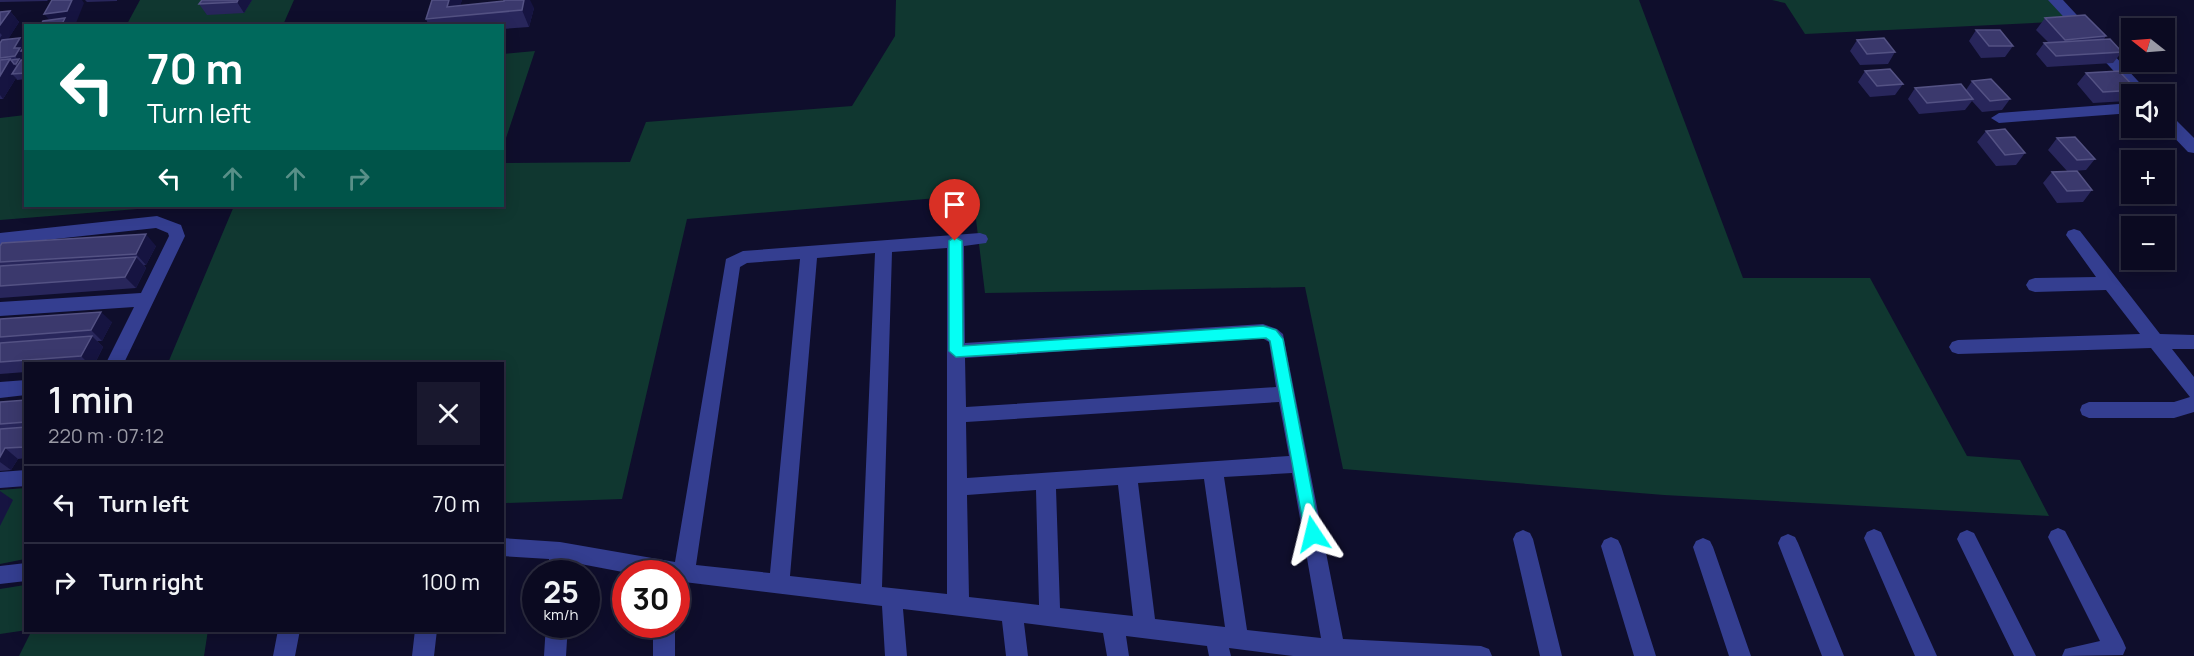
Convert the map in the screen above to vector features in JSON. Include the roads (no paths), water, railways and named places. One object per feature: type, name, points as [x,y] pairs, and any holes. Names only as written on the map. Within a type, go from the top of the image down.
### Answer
[{"type":"street","points":[[2055,0],[2135,84]]},
{"type":"street","points":[[2000,118],[2121,109]]},
{"type":"street","points":[[2175,128],[2194,148]]},
{"type":"street","points":[[0,239],[157,222],[175,229],[177,236],[175,244],[145,300],[116,362]]},
{"type":"street","points":[[2074,235],[2194,392]]},
{"type":"street","points":[[686,560],[732,264],[743,257],[980,240]]},
{"type":"street","points":[[955,241],[958,606]]},
{"type":"street","points":[[884,246],[882,597],[896,656]]},
{"type":"street","points":[[779,584],[809,252]]},
{"type":"street","points":[[2035,285],[2111,284]]},
{"type":"street","points":[[0,309],[145,300]]},
{"type":"street","points":[[956,351],[1263,331],[1271,334],[1276,339],[1300,464],[1320,651]]},
{"type":"street","points":[[1958,347],[2155,341],[2194,342]]},
{"type":"street","points":[[0,390],[24,387]]},
{"type":"street","points":[[956,415],[1287,394]]},
{"type":"street","points":[[2089,410],[2174,410],[2194,404]]},
{"type":"street","points":[[957,487],[1300,464]]},
{"type":"street","points":[[1213,470],[1225,644]]},
{"type":"street","points":[[1127,476],[1144,628]]},
{"type":"street","points":[[0,480],[24,478]]},
{"type":"street","points":[[1046,481],[1050,617]]},
{"type":"street","points":[[2058,537],[2115,648],[2073,656]]},
{"type":"street","points":[[1874,538],[1926,656]]},
{"type":"street","points":[[1522,539],[1551,656]]},
{"type":"street","points":[[1967,539],[2025,656]]},
{"type":"street","points":[[1788,543],[1833,656]]},
{"type":"street","points":[[1611,546],[1646,656]]},
{"type":"street","points":[[504,547],[560,551],[612,562]]},
{"type":"street","points":[[1703,547],[1740,656]]},
{"type":"street","points":[[560,551],[560,560]]},
{"type":"street","points":[[0,575],[24,572]]},
{"type":"street","points":[[690,574],[1144,628],[1225,644],[1320,651],[1480,656]]},
{"type":"street","points":[[1012,613],[1017,656]]},
{"type":"street","points":[[1113,624],[1118,656]]},
{"type":"street","points":[[284,656],[288,632]]},
{"type":"street","points":[[423,656],[426,632]]},
{"type":"street","points":[[555,656],[556,638]]},
{"type":"street","points":[[664,638],[664,656]]}]
